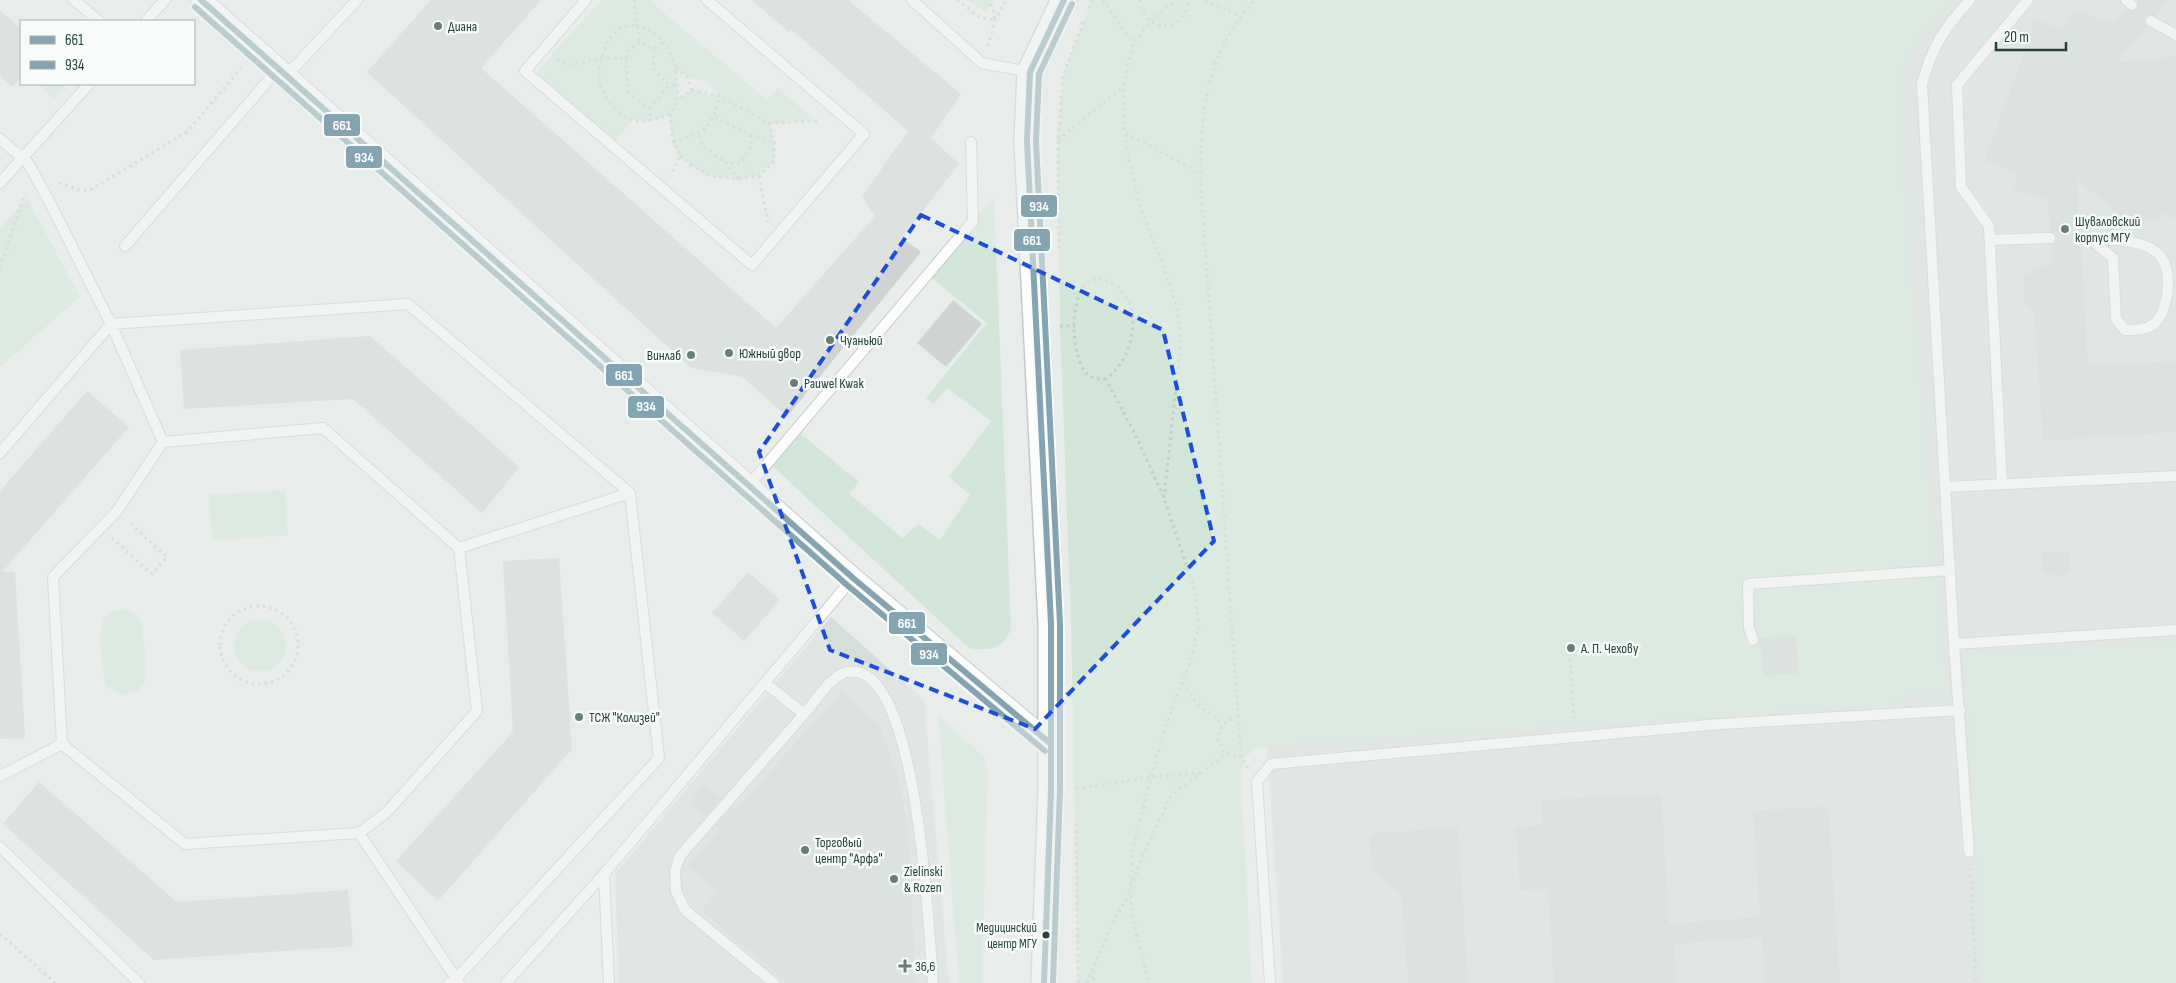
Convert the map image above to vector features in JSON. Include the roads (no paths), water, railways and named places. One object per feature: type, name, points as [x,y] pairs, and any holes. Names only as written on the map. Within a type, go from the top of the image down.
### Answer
[{"type":"street","points":[[201,0],[853,578],[1051,744]]},
{"type":"street","points":[[1044,983],[1051,744],[1051,624],[1027,141],[1030,72],[1064,0]]},
{"type":"lane","points":[[74,0],[98,20]]},
{"type":"lane","points":[[147,20],[165,0]]},
{"type":"lane","points":[[125,246],[283,71],[357,0]]},
{"type":"lane","points":[[586,0],[525,71],[752,265],[864,134],[707,0]]},
{"type":"lane","points":[[912,0],[982,64],[1030,72]]},
{"type":"lane","points":[[1969,852],[1954,644],[1922,84],[1929,56],[1950,22],[1970,0]]},
{"type":"lane","points":[[2002,484],[1989,226],[1961,188],[1957,86],[2028,0]]},
{"type":"lane","points":[[2151,20],[2175,34]]},
{"type":"lane","points":[[0,183],[24,160],[88,85]]},
{"type":"lane","points":[[0,139],[24,160],[111,324],[163,442]]},
{"type":"lane","points":[[749,485],[974,221],[971,142]]},
{"type":"lane","points":[[1990,240],[2050,238]]},
{"type":"lane","points":[[2085,239],[2128,241],[2155,251],[2166,264],[2167,302],[2157,322],[2141,330],[2125,330],[2116,319],[2113,258],[2085,239]]},
{"type":"lane","points":[[0,453],[111,324],[408,304],[630,493],[659,758],[455,982],[359,833]]},
{"type":"lane","points":[[323,428],[459,548],[477,711],[387,812],[359,833],[185,844],[62,744],[53,577],[117,511],[163,442],[323,428]]},
{"type":"lane","points":[[1945,487],[2176,476]]},
{"type":"lane","points":[[459,548],[630,493]]},
{"type":"lane","points":[[1753,640],[1749,628],[1748,584],[1950,570]]},
{"type":"lane","points":[[506,983],[604,874],[853,578]]},
{"type":"lane","points":[[1954,644],[2176,630]]},
{"type":"lane","points":[[774,983],[685,910],[676,891],[674,871],[680,856],[835,679],[846,672],[856,672],[869,679],[886,697],[899,727],[912,777],[933,983]]},
{"type":"lane","points":[[765,683],[804,714]]},
{"type":"lane","points":[[1270,983],[1258,782],[1272,764],[1720,724],[1960,710]]},
{"type":"lane","points":[[0,776],[62,744]]},
{"type":"lane","points":[[0,847],[139,983]]},
{"type":"lane","points":[[604,874],[609,983]]},
{"type":"place","name":"Диана","points":[[438,26]]},
{"type":"place","name":"Шуваловский корпус МГУ","points":[[2065,229]]},
{"type":"place","name":"Чуаньюй","points":[[830,340]]},
{"type":"place","name":"Южный двор","points":[[729,353]]},
{"type":"place","name":"Винлаб","points":[[691,355]]},
{"type":"place","name":"Pauwel Kwak","points":[[794,383]]},
{"type":"place","name":"А. П. Чехову","points":[[1571,648]]},
{"type":"place","name":"ТСЖ \"Колизей\"","points":[[579,717]]},
{"type":"place","name":"Торговый центр \"Арфа\"","points":[[805,850]]},
{"type":"place","name":"Zielinski & Rozen","points":[[894,879]]},
{"type":"place","name":"Медицинский центр МГУ","points":[[1046,935]]},
{"type":"place","name":"36,6","points":[[905,966]]}]
